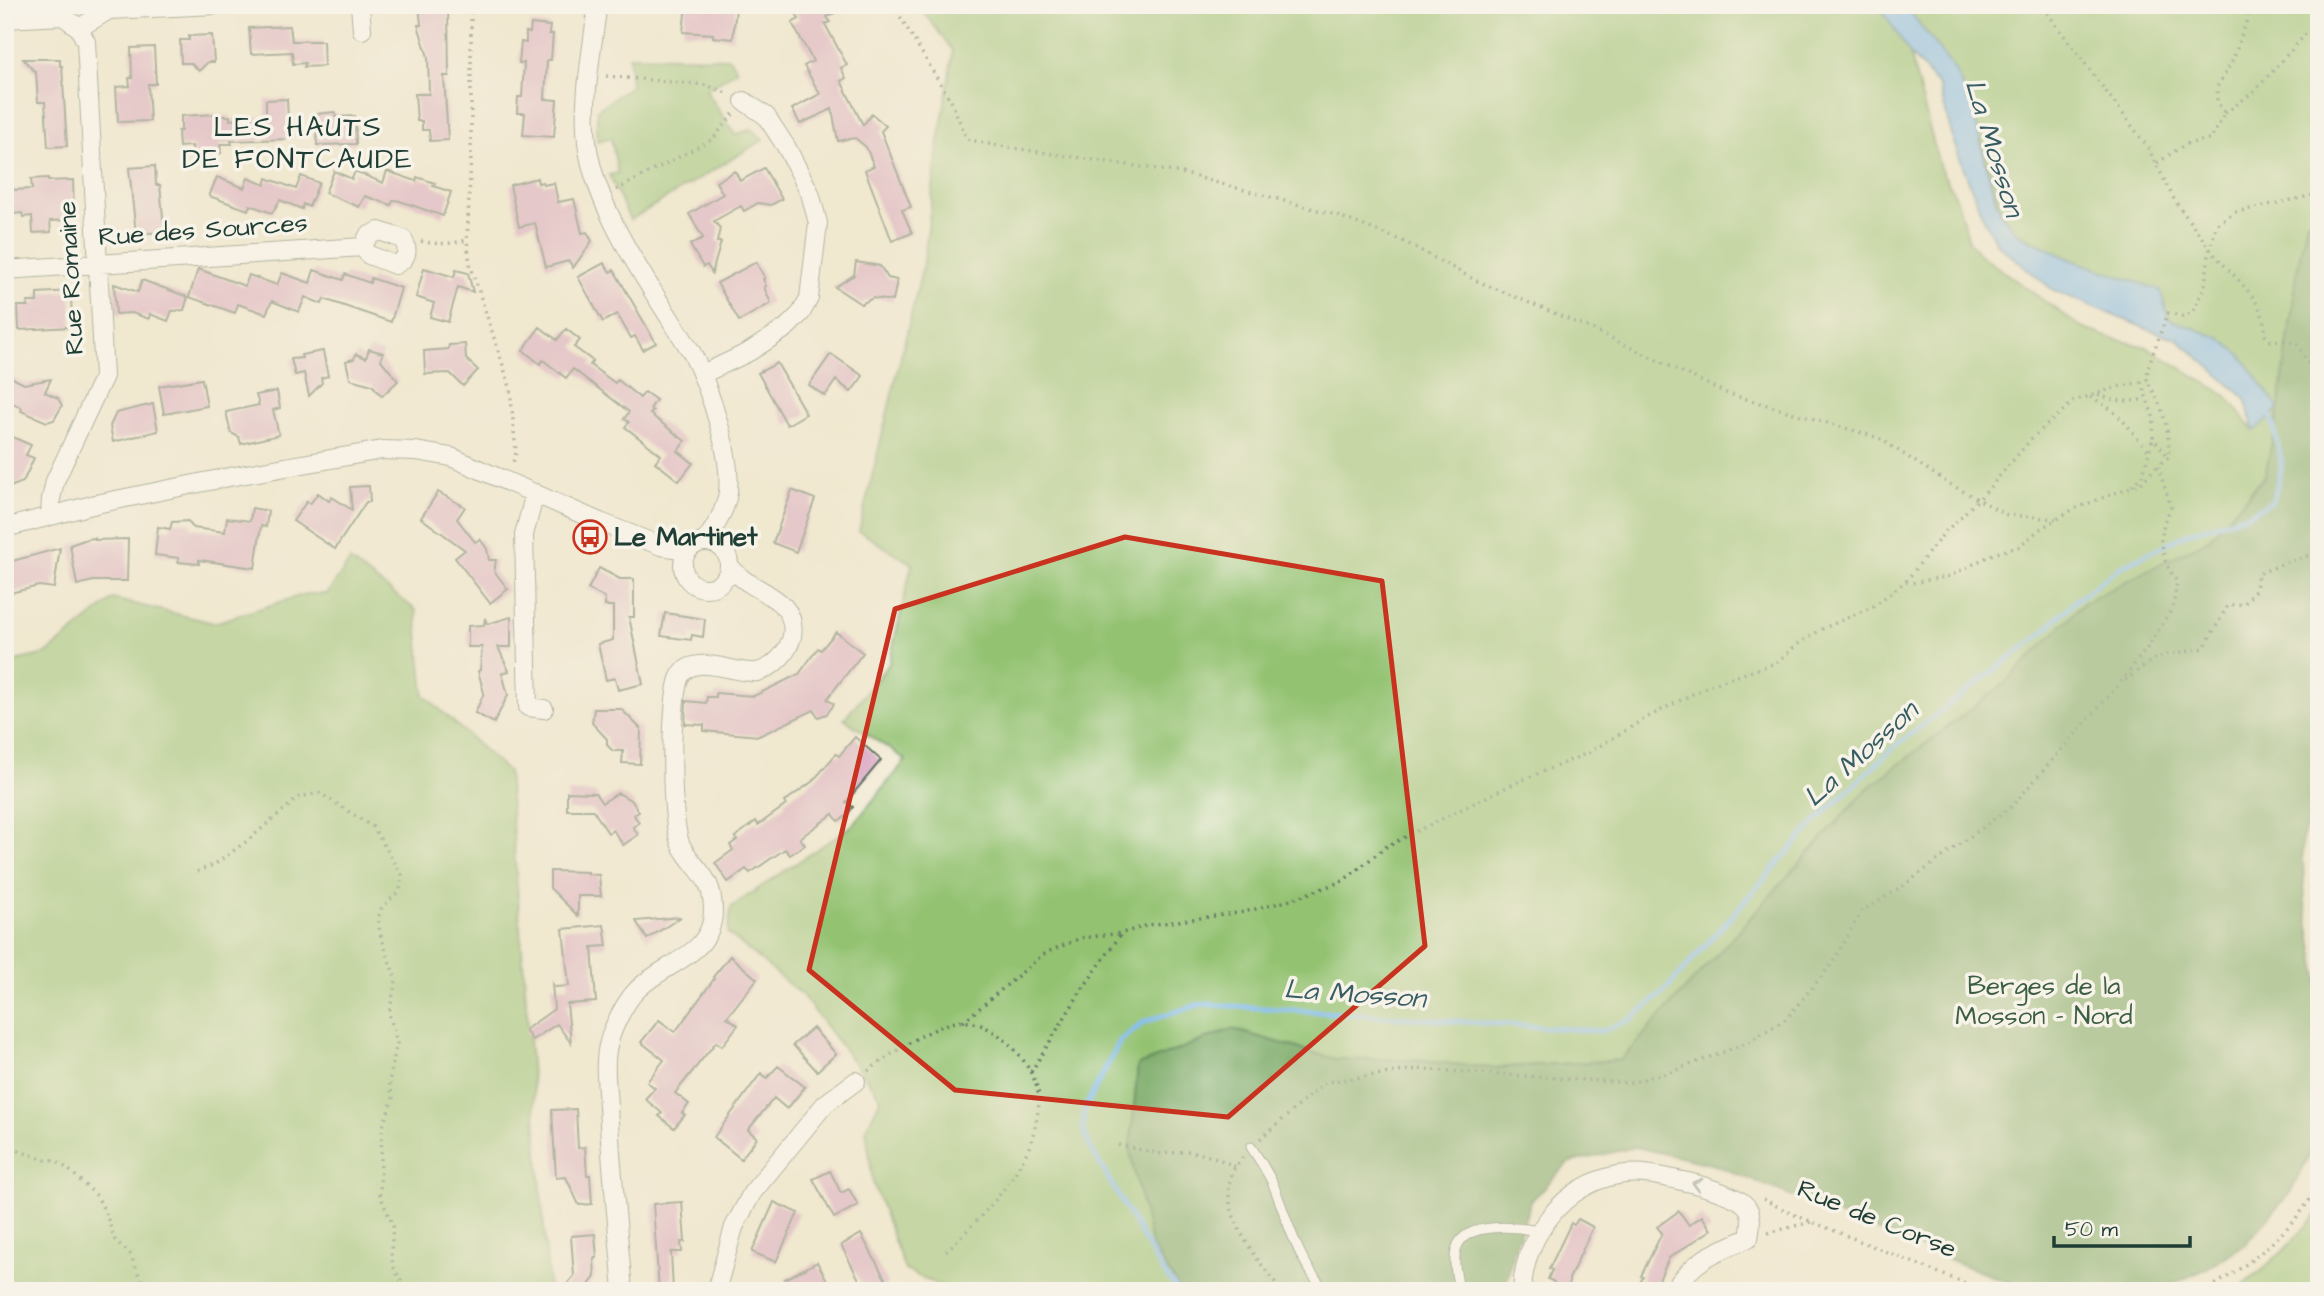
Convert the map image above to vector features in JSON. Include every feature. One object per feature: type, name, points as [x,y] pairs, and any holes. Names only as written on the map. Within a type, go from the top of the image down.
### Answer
[{"type":"street","points":[[5,19],[63,16],[79,28],[109,10],[216,5]]},
{"type":"street","points":[[360,5],[362,30]]},
{"type":"street","points":[[597,9],[586,140],[591,166],[602,197],[702,374],[712,402],[729,481],[727,499],[712,543]]},
{"type":"street","name":"Rue Romaine","points":[[50,516],[55,481],[103,376],[86,42],[79,28]]},
{"type":"street","points":[[702,374],[749,352],[786,328],[801,313],[809,298],[818,223],[810,193],[787,148],[766,116],[744,101]]},
{"type":"street","name":"Rue des Sources","points":[[5,270],[363,247],[368,236],[379,231],[403,239],[407,247]]},
{"type":"street","points":[[363,247],[369,255],[395,265],[407,255],[407,247]]},
{"type":"street","points":[[5,528],[96,504],[229,477],[382,450],[416,451],[451,457],[685,557]]},
{"type":"street","points":[[535,493],[524,535],[528,706],[544,709]]},
{"type":"street","points":[[698,542],[712,543],[728,558],[727,573],[712,588],[697,586],[686,577],[685,557],[698,542]]},
{"type":"street","points":[[623,1291],[609,1129],[608,1042],[634,992],[656,974],[694,951],[712,927],[710,884],[681,846],[676,830],[673,768],[675,692],[680,675],[689,667],[709,665],[758,672],[771,666],[784,654],[792,634],[788,610],[772,595],[727,573]]},
{"type":"street","points":[[716,1291],[734,1227],[752,1193],[825,1104],[856,1081]]},
{"type":"street","points":[[1522,1291],[1525,1263],[1538,1231],[1560,1204],[1593,1184],[1617,1175],[1645,1173],[1700,1184],[1744,1203],[1752,1218],[1749,1238],[1708,1255],[1687,1270],[1673,1291]]},
{"type":"lane","points":[[1251,1147],[1273,1186],[1293,1241],[1326,1291]]},
{"type":"lane","points":[[1459,1291],[1455,1260],[1457,1245],[1464,1237],[1498,1227],[1513,1226],[1538,1231]]},
{"type":"path","points":[[471,5],[471,156],[467,240],[470,264],[510,387],[516,453],[507,482]]},
{"type":"path","points":[[893,5],[951,101],[967,139],[1182,173],[1336,215],[1405,242],[1475,280],[1594,330],[1726,393],[1879,438],[2007,515],[2057,519]]},
{"type":"path","points":[[2041,5],[2147,146],[2175,201],[2224,267],[2240,280],[2253,298],[2266,321],[2265,335],[2271,341],[2284,340],[2297,344],[2319,383]]},
{"type":"path","points":[[2225,113],[2217,102],[2217,86],[2233,60],[2252,5]]},
{"type":"path","points":[[2156,163],[2186,144],[2211,139],[2225,113],[2255,91],[2319,19]]},
{"type":"path","points":[[590,75],[706,85],[744,101],[713,139],[602,197]]},
{"type":"path","points":[[2130,488],[2143,474],[2153,438],[2154,419],[2146,399],[2144,382],[2148,367],[2168,313],[2182,316],[2193,312],[2205,284],[2217,224],[2235,212],[2319,194]]},
{"type":"path","points":[[407,247],[418,240],[447,245],[467,240]]},
{"type":"path","points":[[962,1023],[1045,953],[1081,938],[1122,933],[1149,925],[1244,912],[1287,901],[1343,881],[1387,846],[1513,784],[1588,753],[1646,718],[1708,686],[1777,662],[1795,646],[1822,629],[1872,607],[1906,581],[1944,533],[1978,500],[2032,438],[2074,401],[2144,382]]},
{"type":"path","points":[[2144,382],[2159,399],[2169,430],[2169,457]]},
{"type":"path","points":[[2096,394],[2117,401],[2146,399]]},
{"type":"path","points":[[2089,397],[2108,405],[2118,413],[2149,451]]},
{"type":"path","points":[[2153,438],[2169,457]]},
{"type":"path","points":[[1906,581],[1912,583],[1950,576],[1993,554],[2018,547],[2040,529],[2074,509],[2141,484],[2169,457]]},
{"type":"path","points":[[1282,1291],[1241,1234],[1230,1205],[1231,1174],[1251,1147],[1326,1082],[1418,1069],[1630,1083],[1676,1070],[1747,1043],[1786,1018],[1831,965],[1862,911],[1900,888],[2012,806],[2120,683],[2147,648],[2173,607],[2177,582],[2166,564],[2161,540],[2164,522],[2171,508],[2158,465]]},
{"type":"path","points":[[2120,683],[2157,657],[2204,649],[2228,605],[2244,604],[2256,589],[2258,574],[2319,552]]},
{"type":"path","points":[[197,872],[215,864],[299,797],[320,793],[373,828],[402,875],[400,890],[381,909],[378,919],[396,981],[389,1013],[397,1043],[389,1082],[393,1098],[382,1129],[380,1195],[393,1226],[391,1253],[393,1266],[401,1281],[401,1291]]},
{"type":"path","points":[[2319,823],[2313,853],[2312,879],[2319,918]]},
{"type":"path","points":[[1031,1072],[1081,991],[1122,933]]},
{"type":"path","points":[[856,1081],[895,1051],[957,1022],[984,1024],[1006,1041],[1031,1072],[1039,1099],[1031,1143],[1012,1179],[988,1211],[944,1252]]},
{"type":"path","points":[[1118,1145],[1162,1154],[1189,1151],[1217,1158],[1236,1167]]},
{"type":"path","points":[[5,1146],[45,1160],[54,1160],[97,1196],[115,1240],[130,1254],[141,1279],[153,1291]]},
{"type":"path","points":[[2203,1291],[2262,1252],[2292,1222],[2319,1183]]},
{"type":"path","name":"Rue de Corse","points":[[1752,1194],[1813,1222],[1984,1291]]},
{"type":"path","points":[[1749,1238],[1813,1222]]},
{"type":"highlighted area","points":[[1125,537],[1382,581],[1425,946],[1228,1117],[955,1090],[809,970],[895,609]]},
{"type":"green space","points":[[918,5],[1879,5],[1909,50],[1940,168],[1956,197],[1969,241],[1979,254],[2079,326],[2110,338],[2147,347],[2227,396],[2254,431],[2279,409],[2265,475],[2209,539],[2084,603],[2005,683],[1868,788],[1621,1060],[1492,1068],[1413,1060],[1335,1059],[1232,1029],[1138,1066],[1130,1152],[1152,1247],[1181,1291],[952,1291],[905,1270],[873,1183],[866,1129],[881,1098],[802,995],[728,933],[731,907],[853,825],[906,760],[844,719],[889,664],[912,564],[859,531],[924,261],[953,51]]},
{"type":"green space","points":[[1905,5],[2319,5],[2319,216],[2307,222],[2298,266],[2279,409],[2223,351],[2072,260],[2018,234],[2001,214],[1972,106],[1955,71]]},
{"type":"green space","points":[[629,56],[729,58],[737,70],[706,90],[735,135],[752,129],[763,140],[630,220],[609,175],[618,173],[611,138],[597,141],[597,110],[631,86]]},
{"type":"green space","name":"Berges de la Mosson - Nord","points":[[2319,216],[2319,789],[2302,840],[2305,902],[2319,984],[2319,1127],[2314,1147],[2290,1193],[2245,1244],[2208,1268],[2165,1287],[2146,1291],[2041,1291],[2024,1288],[1968,1267],[1715,1165],[1635,1147],[1568,1163],[1531,1201],[1512,1256],[1505,1291],[1181,1291],[1152,1247],[1130,1152],[1138,1065],[1232,1029],[1335,1059],[1413,1060],[1492,1068],[1621,1060],[1868,788],[2005,683],[2084,603],[2209,539],[2265,476],[2279,409],[2298,266],[2307,221]]},
{"type":"green space","points":[[350,561],[416,610],[424,695],[508,772],[549,1291],[5,1291],[5,663],[46,654],[113,599],[214,623],[306,594],[327,594]]},
{"type":"green space","points":[[2319,1211],[2319,1291],[2233,1291],[2269,1265]]},
{"type":"water","name":"La Mosson","points":[[1879,5],[1905,5],[1955,71],[1972,106],[1992,189],[2001,214],[2018,234],[2072,260],[2160,290],[2169,319],[2220,338],[2241,355],[2279,409],[2254,431],[2245,398],[2178,339],[2053,290],[1996,243],[1954,143],[1939,86],[1910,54]]},
{"type":"building","points":[[419,5],[448,5],[449,76],[444,76],[448,140],[430,141],[429,130],[422,130],[422,121],[417,121],[415,94],[429,94],[428,57],[418,25],[421,25]]},
{"type":"building","points":[[686,5],[736,7],[733,39],[713,37],[713,34],[683,32]]},
{"type":"building","points":[[792,5],[849,5],[827,17],[830,22],[825,24],[847,65],[841,68],[846,78],[841,81],[863,125],[872,114],[886,126],[881,131],[911,207],[902,210],[912,233],[892,241],[865,170],[874,166],[866,147],[855,138],[838,141],[832,109],[800,124],[792,109],[820,94],[804,66],[813,61],[792,23],[799,19]]},
{"type":"building","points":[[531,24],[550,26],[549,34],[553,34],[551,60],[547,60],[545,99],[557,100],[554,137],[523,135],[525,113],[517,113],[518,97],[522,97],[524,63],[519,63],[521,42],[526,43],[526,32],[530,33]]},
{"type":"building","points":[[290,26],[292,41],[323,41],[324,66],[304,67],[305,63],[293,64],[292,52],[251,54],[249,28]]},
{"type":"building","points":[[212,35],[214,62],[208,62],[199,71],[191,63],[181,63],[180,40],[189,40],[189,36]]},
{"type":"building","points":[[154,47],[156,84],[148,84],[150,121],[118,122],[116,87],[130,86],[131,48]]},
{"type":"building","points":[[23,59],[60,59],[67,146],[48,147],[45,102],[38,102],[36,73]]},
{"type":"building","points":[[287,99],[289,139],[231,141],[232,144],[220,144],[221,153],[192,155],[192,146],[179,147],[181,116],[217,114],[230,116],[230,120],[266,117],[266,100]]},
{"type":"building","points":[[335,112],[336,117],[355,116],[356,144],[317,145],[316,114]]},
{"type":"building","points":[[155,166],[156,185],[160,185],[164,228],[160,228],[160,232],[136,234],[129,168]]},
{"type":"building","points":[[764,168],[782,199],[771,205],[758,203],[744,211],[741,206],[714,221],[720,228],[717,242],[721,242],[712,273],[707,265],[703,267],[690,245],[703,238],[689,214],[723,194],[716,182],[735,171],[740,181]]},
{"type":"building","points":[[334,171],[352,179],[355,171],[383,183],[387,171],[416,181],[417,177],[451,192],[443,216],[397,200],[391,205],[365,196],[359,207],[325,193]]},
{"type":"building","points":[[301,176],[319,183],[309,207],[303,204],[302,209],[280,200],[272,213],[250,205],[248,210],[209,196],[217,177],[244,188],[248,178],[265,185],[267,178],[296,189]]},
{"type":"building","points":[[48,178],[48,181],[73,180],[74,212],[69,213],[69,220],[50,221],[51,232],[33,233],[32,216],[14,214],[12,190],[32,189],[31,179]]},
{"type":"building","points":[[537,178],[538,183],[543,182],[543,185],[554,183],[558,202],[574,199],[582,233],[587,232],[592,241],[573,268],[569,261],[546,267],[535,223],[519,227],[510,185]]},
{"type":"building","points":[[756,262],[765,278],[764,287],[771,303],[739,321],[717,283]]},
{"type":"building","points":[[856,262],[880,266],[888,278],[897,280],[893,301],[873,298],[861,304],[835,287],[854,275]]},
{"type":"building","points":[[604,263],[610,272],[614,270],[656,343],[643,350],[635,336],[631,338],[617,314],[603,322],[578,277]]},
{"type":"building","points":[[424,268],[454,277],[456,270],[468,273],[473,292],[458,287],[448,322],[430,317],[434,303],[416,297]]},
{"type":"building","points":[[198,269],[245,286],[249,275],[277,285],[282,273],[310,283],[314,270],[343,280],[345,274],[370,283],[371,278],[401,288],[391,322],[324,299],[322,304],[305,297],[299,312],[272,301],[266,314],[238,304],[235,313],[189,297]]},
{"type":"building","points":[[142,280],[188,297],[184,310],[172,311],[168,321],[150,314],[149,319],[132,313],[116,314],[114,284],[138,292]]},
{"type":"building","points":[[71,291],[72,327],[19,330],[18,306],[37,302],[37,293]]},
{"type":"building","points":[[540,327],[557,340],[566,329],[580,340],[574,347],[593,361],[590,365],[615,383],[618,380],[640,398],[645,392],[656,400],[650,414],[685,441],[678,451],[693,463],[679,481],[655,462],[661,455],[625,427],[629,422],[624,419],[629,412],[573,369],[566,378],[543,360],[540,364],[523,350]]},
{"type":"building","points":[[465,344],[466,359],[478,370],[463,386],[450,373],[425,374],[424,351]]},
{"type":"building","points":[[369,349],[383,353],[381,360],[398,381],[382,396],[372,385],[350,379],[346,361],[354,359],[356,354],[366,358]]},
{"type":"building","points":[[323,351],[328,376],[321,378],[322,383],[309,396],[304,373],[295,375],[291,359]]},
{"type":"building","points":[[831,354],[863,376],[851,392],[836,380],[825,396],[809,385]]},
{"type":"building","points":[[777,363],[806,414],[787,425],[758,373]]},
{"type":"building","points":[[5,374],[24,384],[51,379],[45,392],[58,398],[62,406],[54,420],[47,422],[21,411],[22,408],[5,399]]},
{"type":"building","points":[[202,379],[207,406],[164,414],[159,386]]},
{"type":"building","points":[[277,391],[280,408],[273,410],[279,435],[241,444],[239,437],[231,433],[226,412],[259,405],[256,395]]},
{"type":"building","points":[[153,404],[158,431],[113,442],[110,426],[116,413]]},
{"type":"building","points":[[10,436],[31,445],[26,455],[34,458],[23,482],[5,489],[5,448]]},
{"type":"building","points":[[369,486],[370,502],[366,502],[335,549],[293,521],[307,501],[310,504],[318,493],[329,501],[332,497],[352,510],[350,487]]},
{"type":"building","points":[[792,490],[815,499],[796,552],[773,543]]},
{"type":"building","points":[[438,492],[465,507],[457,519],[475,542],[480,539],[487,549],[489,560],[496,560],[494,571],[508,589],[490,603],[455,558],[465,550],[421,518]]},
{"type":"building","points":[[252,508],[268,511],[266,527],[261,526],[255,568],[199,560],[199,564],[178,562],[179,558],[155,555],[158,527],[170,529],[172,522],[188,521],[193,528],[225,532],[227,518],[250,521]]},
{"type":"building","points":[[95,538],[128,539],[127,581],[93,581],[77,585],[70,545]]},
{"type":"building","points":[[60,548],[54,588],[39,586],[10,593],[5,563]]},
{"type":"building","points":[[599,568],[620,579],[634,579],[634,617],[629,617],[643,684],[618,690],[615,678],[606,680],[598,644],[613,640],[613,606],[605,606],[605,598],[588,589]]},
{"type":"building","points":[[665,613],[705,619],[703,637],[692,635],[691,640],[661,636]]},
{"type":"building","points":[[511,617],[511,647],[498,647],[509,671],[502,673],[508,695],[494,723],[475,713],[484,693],[478,671],[482,647],[468,647],[468,626],[484,625],[485,618],[487,624]]},
{"type":"building","points":[[836,632],[863,653],[827,699],[834,704],[827,714],[818,717],[814,710],[759,736],[704,731],[704,725],[685,724],[686,701],[706,703],[707,697],[716,697],[716,693],[754,696],[799,674],[818,648],[821,650]]},
{"type":"building","points":[[594,709],[621,709],[641,729],[640,764],[622,763],[623,751],[613,751],[607,745],[607,739],[592,723]]},
{"type":"building","points":[[855,737],[881,760],[846,802],[853,807],[846,816],[838,821],[833,814],[800,838],[805,845],[790,855],[785,849],[750,873],[746,869],[728,882],[715,863],[733,850],[730,845],[737,840],[735,837],[756,821],[758,825],[786,805],[784,802],[813,781]]},
{"type":"building","points":[[567,792],[595,793],[602,803],[618,793],[632,801],[639,812],[634,815],[639,823],[633,827],[638,835],[623,845],[613,830],[608,833],[593,810],[567,810]]},
{"type":"building","points":[[550,871],[599,875],[601,896],[578,896],[578,916],[550,888]]},
{"type":"building","points":[[681,917],[647,939],[636,921]]},
{"type":"building","points":[[604,925],[607,946],[592,947],[596,1002],[567,1004],[571,1043],[557,1024],[532,1040],[525,1030],[554,1009],[552,983],[555,987],[569,986],[563,929]]},
{"type":"building","points":[[730,956],[757,979],[727,1017],[738,1025],[722,1046],[716,1042],[675,1093],[689,1104],[682,1113],[685,1115],[674,1128],[659,1116],[662,1113],[645,1099],[655,1088],[647,1082],[664,1060],[641,1042],[659,1020],[675,1032]]},
{"type":"building","points":[[813,1028],[836,1054],[817,1071],[793,1045]]},
{"type":"building","points":[[778,1066],[805,1087],[787,1109],[774,1098],[748,1130],[757,1138],[741,1159],[714,1137],[761,1073],[767,1078]]},
{"type":"building","points":[[576,1109],[578,1148],[585,1147],[592,1204],[579,1205],[566,1177],[556,1178],[552,1110]]},
{"type":"building","points":[[830,1171],[841,1193],[849,1189],[858,1205],[834,1218],[813,1179]]},
{"type":"building","points":[[682,1202],[685,1242],[681,1242],[682,1252],[671,1252],[673,1291],[659,1291],[653,1204]]},
{"type":"building","points":[[774,1202],[798,1213],[776,1262],[752,1252]]},
{"type":"building","points":[[1679,1211],[1689,1225],[1702,1216],[1711,1230],[1669,1258],[1654,1291],[1636,1291],[1662,1233],[1657,1227]]},
{"type":"building","points":[[1578,1219],[1593,1227],[1569,1279],[1570,1291],[1555,1291],[1554,1282],[1548,1279],[1552,1270],[1549,1269],[1571,1223],[1574,1225]]},
{"type":"building","points":[[595,1234],[595,1277],[584,1291],[561,1291],[574,1276],[571,1236]]},
{"type":"building","points":[[861,1234],[888,1284],[875,1291],[865,1291],[841,1245]]},
{"type":"building","points":[[817,1262],[833,1291],[791,1291],[785,1279]]},
{"type":"waterway","name":"La Mosson","points":[[1178,1291],[1161,1269],[1090,1147],[1083,1129],[1084,1110],[1120,1041],[1144,1022],[1201,1004],[1602,1031],[1631,1019],[1662,994],[1815,822],[1894,747],[2039,636],[2076,600],[2122,566],[2191,532],[2249,514],[2273,501],[2282,464],[2270,411]]},
{"type":"place","name":"Le Martinet","points":[[590,537]]},
{"type":"district","name":"LES HAUTS DE FONTCAUDE","points":[[298,143]]}]
